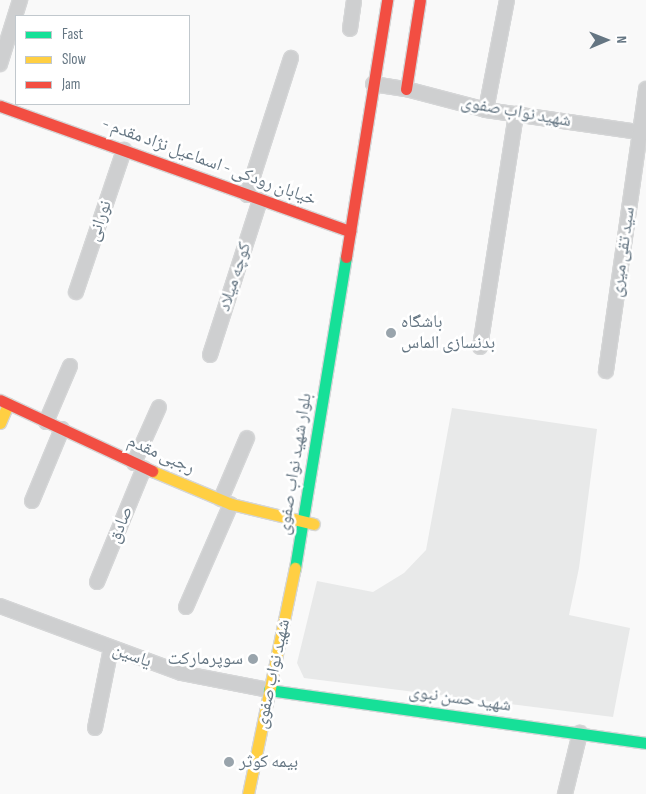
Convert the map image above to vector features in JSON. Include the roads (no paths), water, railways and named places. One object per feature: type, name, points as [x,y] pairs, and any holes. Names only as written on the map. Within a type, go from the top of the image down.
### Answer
[{"type":"street","points":[[15,15],[20,0]]},
{"type":"street","points":[[350,29],[354,0]]},
{"type":"street","name":"بلوار شهید نواب صفوی","points":[[298,554],[350,231],[383,85],[387,0]]},
{"type":"street","points":[[406,89],[420,0]]},
{"type":"street","points":[[486,110],[507,0]]},
{"type":"street","points":[[0,64],[15,16]]},
{"type":"street","name":"کوچه میلاد","points":[[210,354],[291,58]]},
{"type":"street","name":"شهید نواب صفوی","points":[[383,85],[406,89],[486,110],[643,133]]},
{"type":"street","name":"سید تقی میری","points":[[606,371],[643,133],[646,89]]},
{"type":"street","name":"- خیابان رودکی - اسماعیل نژاد مقدم","points":[[0,106],[350,231]]},
{"type":"street","points":[[480,347],[516,114]]},
{"type":"street","name":"نورانی","points":[[76,292],[124,150]]},
{"type":"street","points":[[46,422],[70,366]]},
{"type":"street","points":[[0,423],[4,402]]},
{"type":"street","name":"رجبی مقدم","points":[[4,402],[139,465],[226,502],[303,522],[316,520]]},
{"type":"street","name":"صادق","points":[[97,582],[159,407]]},
{"type":"street","points":[[32,501],[62,429]]},
{"type":"street","points":[[186,607],[226,502],[247,438]]},
{"type":"street","name":"بلوار شهید نواب صفوی","points":[[298,554],[316,520]]},
{"type":"street","name":"شهید نواب صفوی","points":[[248,794],[298,554]]},
{"type":"street","name":"یاسین","points":[[0,606],[181,673],[269,690]]},
{"type":"street","points":[[96,728],[111,648]]},
{"type":"street","name":"شهید حسن نبوی","points":[[269,690],[646,743]]},
{"type":"street","points":[[565,794],[580,733]]},
{"type":"place","name":"باشگاه بدنسازی الماس","points":[[391,333]]},
{"type":"place","name":"سوپرمارکت","points":[[253,659]]},
{"type":"place","name":"بیمه کوثر","points":[[229,762]]}]
